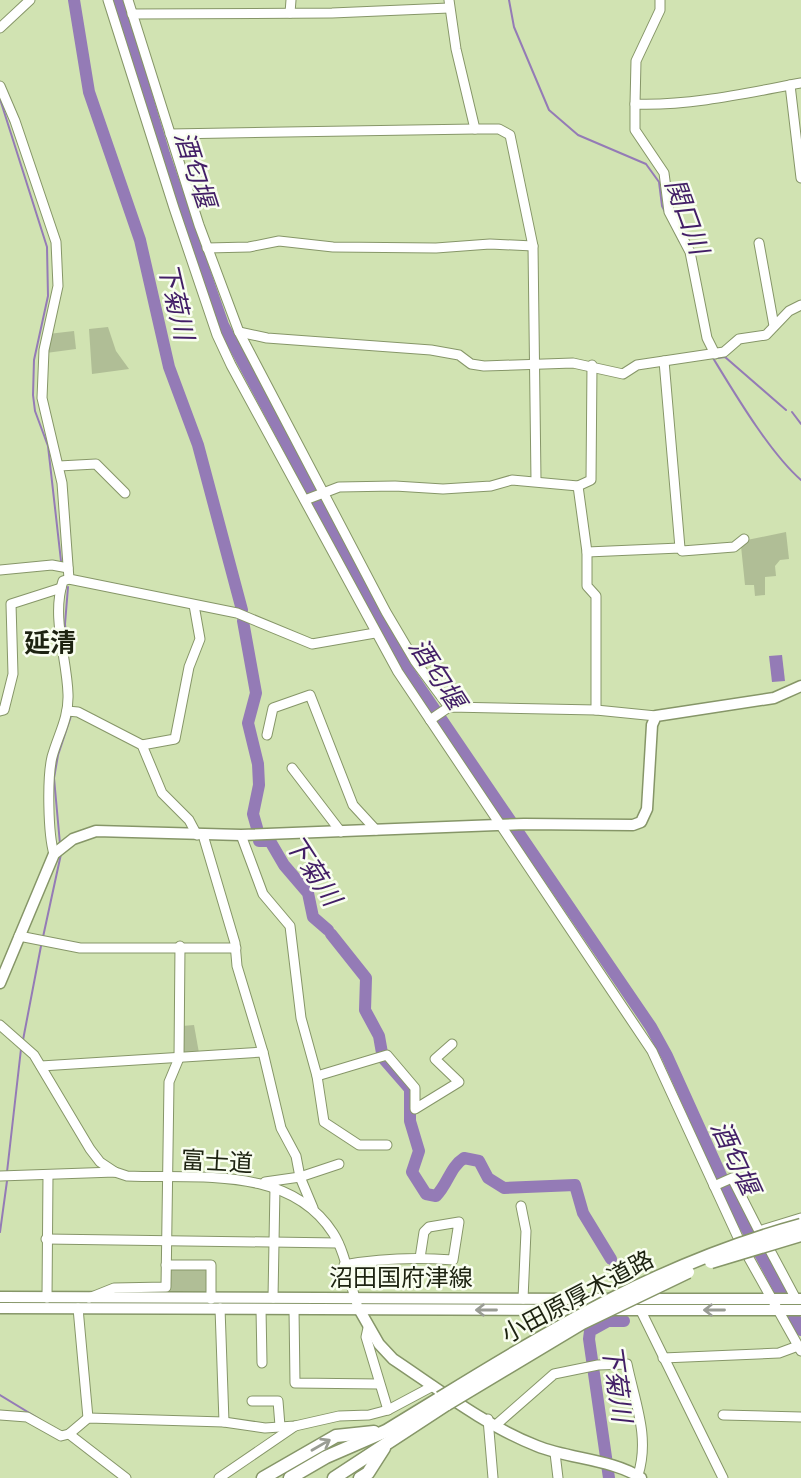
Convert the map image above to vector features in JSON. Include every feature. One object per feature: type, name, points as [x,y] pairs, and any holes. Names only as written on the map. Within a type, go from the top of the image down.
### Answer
[{"type":"highway","name":"小田原厚木道路","points":[[334,1478],[387,1437],[578,1315],[637,1284],[718,1251],[801,1225]]},
{"type":"highway","name":"小田原厚木道路","points":[[443,1401],[644,1291],[718,1260],[801,1235]]},
{"type":"highway","name":"小田原厚木道路","points":[[263,1478],[336,1436],[387,1437]]},
{"type":"highway","name":"小田原厚木道路","points":[[290,1478],[326,1457],[387,1437]]},
{"type":"highway","name":"小田原厚木道路","points":[[360,1478],[368,1472],[387,1437]]},
{"type":"main road","points":[[0,983],[54,854],[64,845],[96,831],[241,835],[524,824],[634,825],[641,822],[646,809],[652,725],[656,716],[774,698],[801,686]]},
{"type":"main road","name":"沼田国府津線","points":[[0,1297],[523,1299],[776,1304]]},
{"type":"main road","name":"沼田国府津線","points":[[0,1308],[641,1311],[797,1302]]},
{"type":"main road","points":[[359,1309],[368,1328],[393,1359],[433,1386],[493,1422],[555,1453],[605,1465],[639,1477]]},
{"type":"street","points":[[0,28],[30,0]]},
{"type":"street","points":[[108,0],[217,335],[375,633],[430,720],[652,1051],[741,1244],[800,1349],[779,1353],[663,1358]]},
{"type":"street","points":[[128,0],[207,248],[239,332],[386,612],[447,708]]},
{"type":"street","points":[[290,13],[291,0]]},
{"type":"street","points":[[660,0],[660,10],[636,61],[635,130],[664,173],[669,212],[690,252],[712,355]]},
{"type":"street","points":[[132,14],[290,13],[449,4],[475,129]]},
{"type":"street","points":[[635,104],[656,105],[765,92],[801,83]]},
{"type":"street","points":[[790,85],[801,178]]},
{"type":"street","points":[[0,86],[15,121],[56,242],[58,286],[44,350],[41,388],[59,467],[69,579]]},
{"type":"street","points":[[170,134],[499,129],[510,135],[533,246],[537,362],[536,480]]},
{"type":"street","points":[[207,248],[248,247],[279,241],[333,247],[436,248],[490,244],[533,246]]},
{"type":"street","points":[[759,243],[774,326]]},
{"type":"street","points":[[239,332],[267,338],[430,350],[459,355],[471,364],[484,366],[537,362],[592,365],[623,374],[637,365],[724,352],[739,339],[766,335],[789,311],[801,305]]},
{"type":"street","points":[[664,361],[680,548]]},
{"type":"street","points":[[305,500],[339,487],[443,489],[491,486],[512,480],[536,480],[578,486],[591,481],[592,365]]},
{"type":"street","points":[[59,467],[96,464],[125,493]]},
{"type":"street","points":[[578,486],[581,526],[587,552],[587,586],[596,596],[596,710]]},
{"type":"street","points":[[587,552],[680,548],[682,551],[734,547],[744,539]]},
{"type":"street","points":[[0,570],[52,565],[68,568]]},
{"type":"street","points":[[54,854],[50,841],[49,774],[71,711],[60,626],[61,589],[64,581],[69,579],[237,613],[313,644],[375,633]]},
{"type":"street","points":[[0,712],[4,710],[13,674],[11,604],[61,589]]},
{"type":"street","points":[[71,711],[142,745],[175,739],[190,667],[200,639],[194,605]]},
{"type":"street","points":[[267,734],[273,708],[310,695],[353,805],[376,831]]},
{"type":"street","points":[[430,720],[447,708],[596,710],[656,716]]},
{"type":"street","points":[[142,745],[162,793],[200,835],[236,947],[237,967],[263,1052],[281,1128],[296,1156],[300,1177],[313,1208]]},
{"type":"street","points":[[292,768],[341,832]]},
{"type":"street","points":[[241,835],[263,894],[290,926],[301,1018],[317,1076],[324,1122],[359,1145],[387,1145]]},
{"type":"street","points":[[19,936],[80,948],[236,947]]},
{"type":"street","points":[[87,1298],[114,1288],[166,1287],[169,1082],[179,1058],[180,946]]},
{"type":"street","points":[[0,1025],[22,1041],[41,1066],[90,1149],[100,1162],[115,1172]]},
{"type":"street","points":[[317,1076],[387,1055],[415,1088],[415,1110],[459,1082],[435,1059],[452,1044]]},
{"type":"street","points":[[41,1066],[263,1052]]},
{"type":"street","points":[[263,1183],[300,1177],[339,1164]]},
{"type":"street","name":"富士道","points":[[5,1176],[115,1172],[127,1176],[263,1183],[275,1187],[313,1208],[338,1243],[359,1309]]},
{"type":"street","points":[[47,1298],[48,1175]]},
{"type":"street","points":[[714,1186],[732,1178],[797,1302]]},
{"type":"street","points":[[273,1298],[275,1187]]},
{"type":"street","points":[[521,1206],[526,1230],[523,1299]]},
{"type":"street","points":[[759,1231],[801,1219]]},
{"type":"street","points":[[344,1265],[380,1259],[453,1260],[459,1222],[429,1227],[424,1232],[420,1258]]},
{"type":"street","points":[[46,1238],[338,1243]]},
{"type":"street","points":[[166,1265],[211,1265],[211,1299]]},
{"type":"street","points":[[78,1308],[88,1418]]},
{"type":"street","points":[[220,1308],[224,1422]]},
{"type":"street","points":[[261,1309],[262,1363]]},
{"type":"street","points":[[294,1309],[295,1383],[379,1384]]},
{"type":"street","points":[[641,1311],[723,1478]]},
{"type":"street","points":[[368,1328],[366,1337],[388,1410]]},
{"type":"street","points":[[493,1478],[493,1422],[554,1374],[598,1365],[627,1364],[644,1436],[645,1451],[639,1477]]},
{"type":"street","points":[[65,1435],[88,1418],[224,1422],[257,1428],[295,1426],[339,1416],[369,1415],[388,1410],[433,1386]]},
{"type":"street","points":[[252,1401],[278,1401],[280,1426]]},
{"type":"street","points":[[0,1415],[27,1417],[65,1435],[126,1478]]},
{"type":"street","points":[[723,1415],[801,1417]]},
{"type":"street","points":[[219,1478],[295,1426]]},
{"type":"street","points":[[555,1453],[558,1478]]},
{"type":"green space","points":[[108,327],[116,351],[129,369],[92,374],[89,329]]},
{"type":"green space","points":[[74,331],[76,349],[46,353],[48,334]]},
{"type":"green space","points":[[786,532],[789,559],[780,560],[775,566],[776,576],[765,577],[765,595],[755,596],[754,585],[745,585],[741,546],[747,540]]},
{"type":"green space","points":[[194,1025],[199,1053],[183,1054],[182,1026]]},
{"type":"green space","points":[[168,1267],[208,1267],[208,1291],[168,1291]]},
{"type":"shaded area","points":[[782,655],[785,681],[772,682],[769,656]]},
{"type":"waterway","name":"下菊川","points":[[74,0],[89,92],[140,240],[169,367],[198,445],[242,610]]},
{"type":"waterway","name":"酒匂堰","points":[[118,0],[164,154],[223,325],[405,666],[651,1027],[667,1056],[737,1211],[801,1330]]},
{"type":"waterway","name":"関口川","points":[[509,0],[514,27],[549,110],[578,135],[646,164],[659,182],[662,206],[680,242]]},
{"type":"waterway","points":[[0,99],[47,247],[48,296],[34,360],[33,395],[35,411],[48,446],[61,561]]},
{"type":"waterway","points":[[718,358],[725,357],[786,410]]},
{"type":"waterway","name":"関口川","points":[[713,358],[765,439],[801,480]]},
{"type":"waterway","points":[[792,412],[801,424]]},
{"type":"waterway","points":[[68,587],[65,624],[72,707]]},
{"type":"waterway","name":"下菊川","points":[[243,621],[256,693],[248,723],[258,764],[259,785],[253,814],[257,828]]},
{"type":"waterway","points":[[60,844],[54,778],[58,755],[71,716]]},
{"type":"waterway","name":"下菊川","points":[[259,841],[270,841],[284,865],[308,893],[313,917],[328,930]]},
{"type":"waterway","points":[[43,937],[61,854]]},
{"type":"waterway","name":"下菊川","points":[[331,934],[366,978],[365,1010],[379,1036],[382,1053]]},
{"type":"waterway","points":[[23,1040],[41,946]]},
{"type":"waterway","points":[[7,1172],[21,1049]]},
{"type":"waterway","name":"下菊川","points":[[383,1058],[410,1089],[410,1121],[419,1151],[412,1172],[426,1194],[436,1196],[455,1166],[464,1158],[479,1161],[488,1178],[504,1188],[575,1185],[583,1213],[611,1259]]},
{"type":"waterway","points":[[0,1232],[7,1181]]},
{"type":"waterway","name":"下菊川","points":[[609,1478],[589,1339],[590,1331],[608,1321],[624,1321]]},
{"type":"waterway","points":[[0,1395],[41,1420]]},
{"type":"district","name":"延清","points":[[50,642]]}]
